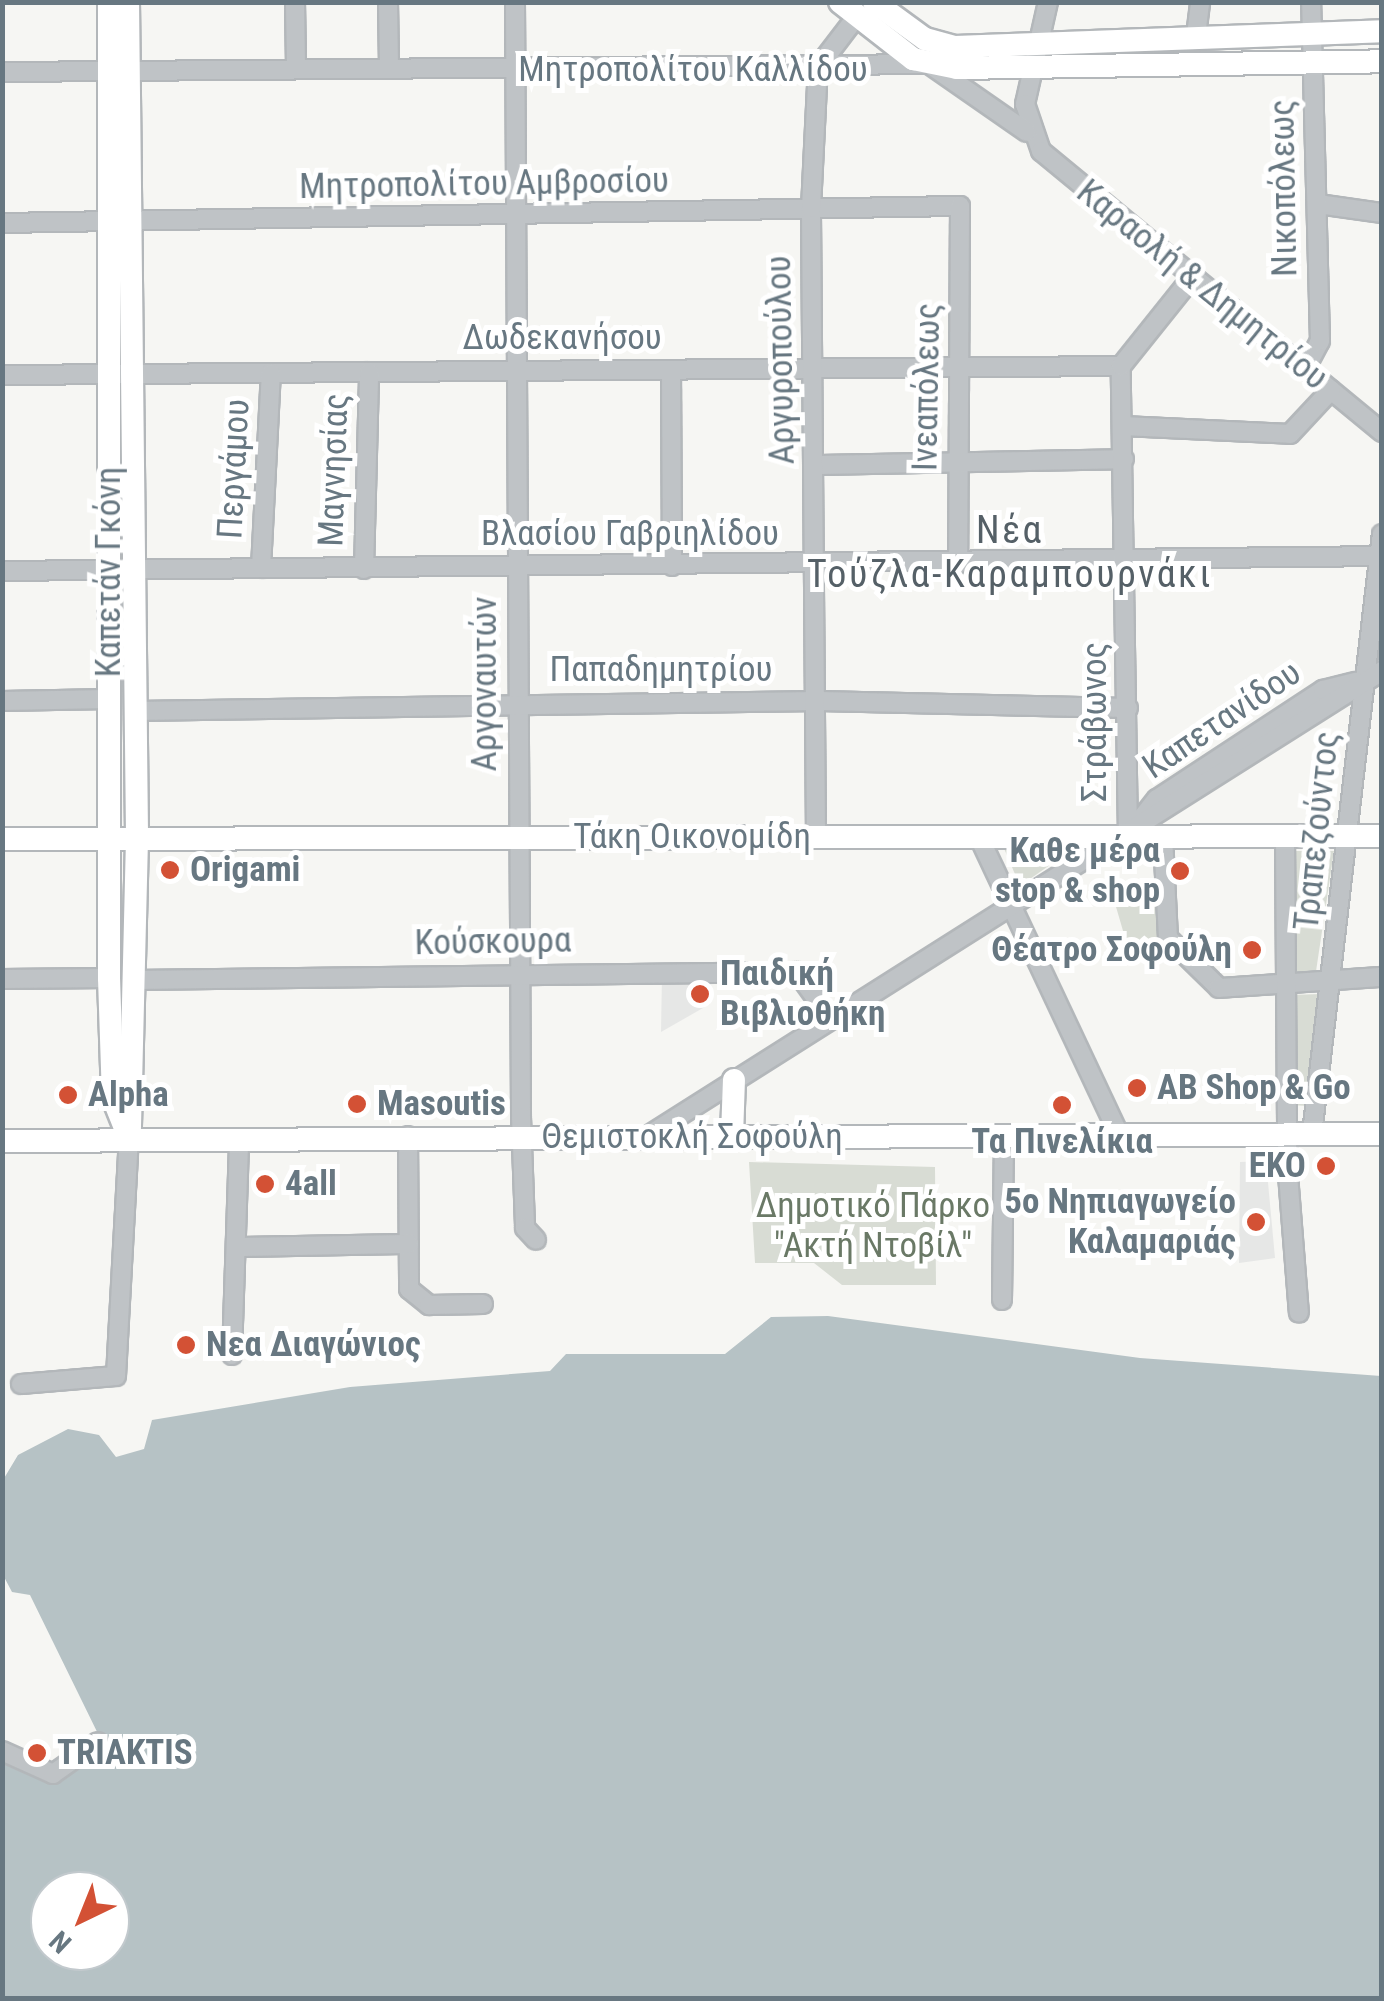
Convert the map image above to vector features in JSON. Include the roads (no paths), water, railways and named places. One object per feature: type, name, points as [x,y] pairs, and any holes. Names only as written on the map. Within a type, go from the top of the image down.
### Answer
[{"type":"main road","name":"Καπετάν Γκόνη","points":[[108,2],[119,68]]},
{"type":"main road","name":"Καπετάν Γκόνη","points":[[128,2],[119,68],[120,374],[109,571],[108,978],[112,1098],[130,1138]]},
{"type":"main road","points":[[857,7],[924,39],[954,46],[1382,31]]},
{"type":"main road","name":"Καραολή & Δημητρίου","points":[[857,7],[929,64]]},
{"type":"main road","name":"Μητροπολίτου Καλλίδου","points":[[929,64],[1382,60]]},
{"type":"main road","name":"Καπετάν Γκόνη","points":[[120,374],[133,570],[137,839],[130,1138]]},
{"type":"main road","name":"Τάκη Οικονομίδη","points":[[2,839],[1382,836]]},
{"type":"main road","points":[[732,1136],[734,1080]]},
{"type":"main road","name":"Θεμιστοκλή Σοφούλη","points":[[2,1140],[1382,1134]]},
{"type":"street","points":[[295,2],[296,63]]},
{"type":"street","points":[[388,2],[389,65]]},
{"type":"street","name":"Αργοναυτών","points":[[516,2],[521,1138],[524,1225],[536,1240]]},
{"type":"street","points":[[1028,132],[1027,86],[1044,40],[1048,2]]},
{"type":"street","points":[[1196,36],[1200,2]]},
{"type":"street","name":"Νικοπόλεως","points":[[1305,368],[1320,342],[1312,2]]},
{"type":"street","points":[[818,67],[857,7]]},
{"type":"street","name":"Μητροπολίτου Καλλίδου","points":[[2,72],[296,63],[516,70],[929,64]]},
{"type":"street","name":"Καραολή & Δημητρίου","points":[[929,64],[1028,132],[1382,432]]},
{"type":"street","name":"Αργυροπούλου","points":[[816,837],[819,701],[811,208],[818,67]]},
{"type":"street","points":[[1318,204],[1382,213]]},
{"type":"street","name":"Μητροπολίτου Αμβροσίου","points":[[2,222],[517,219],[811,208],[964,211]]},
{"type":"street","name":"Ινεαπόλεως","points":[[958,564],[958,367],[964,211]]},
{"type":"street","points":[[1121,366],[1194,275]]},
{"type":"street","name":"Δωδεκανήσου","points":[[2,375],[1121,366]]},
{"type":"street","name":"Στράβωνος","points":[[1121,366],[1128,836]]},
{"type":"street","points":[[670,370],[672,566]]},
{"type":"street","name":"Μαγνησίας","points":[[364,569],[370,372]]},
{"type":"street","name":"Περγάμου","points":[[261,568],[271,373]]},
{"type":"street","points":[[1122,426],[1290,434],[1331,390]]},
{"type":"street","points":[[815,464],[1124,459]]},
{"type":"street","name":"Τραπεζούντος","points":[[1312,1134],[1374,676],[1382,534]]},
{"type":"street","name":"Βλασίου Γαβριηλίδου","points":[[2,570],[817,566],[1379,556]]},
{"type":"street","name":"Καπετανίδου","points":[[646,1136],[1128,836],[1374,676]]},
{"type":"street","points":[[2,701],[109,700]]},
{"type":"street","name":"Παπαδημητρίου","points":[[135,711],[819,701],[1128,708]]},
{"type":"street","points":[[1163,836],[1165,927],[1174,947],[1219,988],[1382,977]]},
{"type":"street","points":[[1285,836],[1286,1134],[1299,1313]]},
{"type":"street","points":[[979,837],[1119,1135]]},
{"type":"street","name":"Κούσκουρα","points":[[134,980],[662,970],[797,972],[830,1018]]},
{"type":"street","points":[[2,978],[108,978]]},
{"type":"street","points":[[1002,1300],[1004,1135]]},
{"type":"street","points":[[408,1136],[412,1296],[483,1304]]},
{"type":"street","name":"Καπετάν Γκόνη","points":[[21,1384],[116,1376],[130,1138]]},
{"type":"street","points":[[232,1355],[239,1138]]},
{"type":"street","points":[[236,1247],[410,1244]]},
{"type":"street","points":[[2,1751],[53,1774],[98,1742]]},
{"type":"place","name":"Origami","points":[[170,870]]},
{"type":"place","name":"Καθε μέρα stop & shop","points":[[1180,871]]},
{"type":"place","name":"Θέατρο Σοφούλη","points":[[1252,950]]},
{"type":"place","name":"Παιδική Βιβλιοθήκη","points":[[700,994]]},
{"type":"place","name":"AB Shop & Go","points":[[1137,1088]]},
{"type":"place","name":"Alpha","points":[[68,1095]]},
{"type":"place","name":"Masoutis","points":[[357,1104]]},
{"type":"place","name":"Τα Πινελίκια","points":[[1062,1105]]},
{"type":"place","name":"EKO","points":[[1326,1166]]},
{"type":"place","name":"4all","points":[[265,1184]]},
{"type":"place","name":"5ο Νηπιαγωγείο Καλαμαριάς","points":[[1256,1222]]},
{"type":"place","name":"Νεα Διαγώνιος","points":[[186,1345]]},
{"type":"place","name":"TRIAKTIS","points":[[37,1753]]},
{"type":"district","name":"Νέα Τούζλα-Καραμπουρνάκι","points":[[1010,553]]},
{"type":"park label","name":"Δημοτικό Πάρκο \"Ακτή Ντοβίλ\"","points":[[873,1226]]}]
